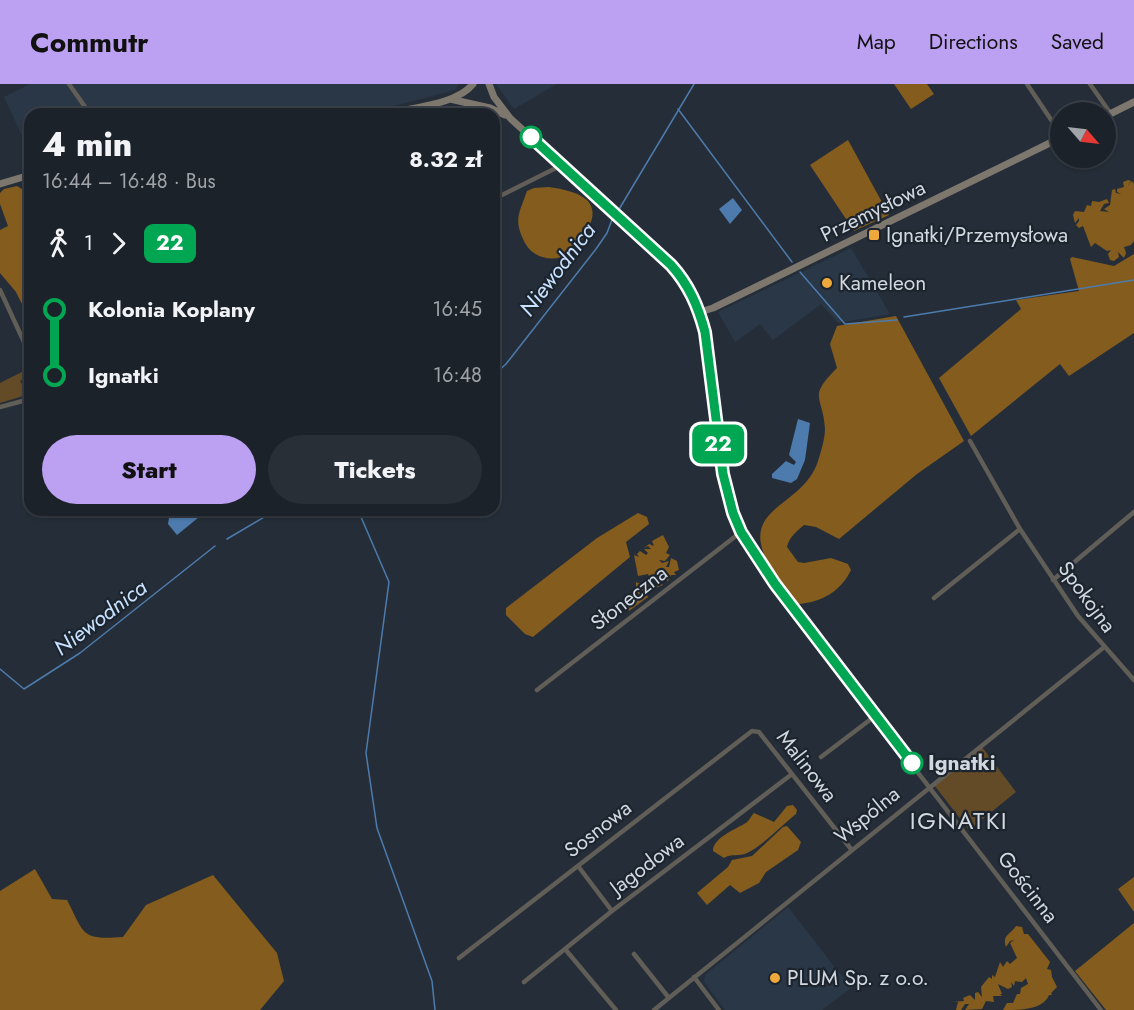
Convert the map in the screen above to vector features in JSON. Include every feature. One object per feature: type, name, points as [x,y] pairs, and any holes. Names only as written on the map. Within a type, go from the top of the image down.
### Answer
[{"type":"street","points":[[69,84],[86,108]]},
{"type":"street","points":[[489,84],[494,97],[510,118],[680,275],[700,312]]},
{"type":"street","points":[[1027,84],[1050,118]]},
{"type":"street","points":[[1090,84],[1100,102]]},
{"type":"street","points":[[412,108],[450,99],[471,86]]},
{"type":"street","points":[[471,86],[468,93],[472,103]]},
{"type":"street","points":[[450,99],[482,107],[494,97]]},
{"type":"street","points":[[1116,111],[1134,102]]},
{"type":"street","points":[[500,114],[510,118]]},
{"type":"street","name":"Przemysłowa","points":[[700,312],[713,308],[1050,143]]},
{"type":"street","points":[[500,196],[562,165]]},
{"type":"street","points":[[0,184],[24,178]]},
{"type":"street","points":[[0,290],[24,342]]},
{"type":"street","name":"Gościnna","points":[[700,312],[705,332],[723,474],[733,513],[741,532],[775,584],[1101,1010]]},
{"type":"street","points":[[0,407],[24,401]]},
{"type":"street","name":"Spokojna","points":[[969,441],[1020,529],[1053,580],[1103,648],[1134,680]]},
{"type":"street","points":[[1053,580],[1134,512]]},
{"type":"street","points":[[934,598],[1020,529]]},
{"type":"street","name":"Słoneczna","points":[[537,690],[741,532]]},
{"type":"street","name":"Wspólna","points":[[654,1010],[1103,648]]},
{"type":"street","points":[[821,757],[875,716]]},
{"type":"street","name":"Sosnowa","points":[[459,958],[752,731],[759,732]]},
{"type":"street","name":"Malinowa","points":[[759,732],[851,849]]},
{"type":"street","name":"Jagodowa","points":[[524,982],[612,911],[792,774]]},
{"type":"street","points":[[578,866],[612,911]]},
{"type":"street","points":[[565,949],[616,1010]]},
{"type":"street","points":[[634,954],[669,998]]},
{"type":"street","points":[[694,977],[719,1010]]},
{"type":"shaded area","points":[[30,84],[459,84],[455,90],[386,108],[24,108],[24,140],[4,97]]},
{"type":"shaded area","points":[[496,84],[557,84],[514,109]]},
{"type":"shaded area","points":[[894,84],[927,84],[934,94],[911,109]]},
{"type":"shaded area","points":[[848,140],[889,215],[854,231],[810,165]]},
{"type":"shaded area","points":[[1131,181],[1128,185],[1132,181],[1134,184],[1134,241],[1131,245],[1124,247],[1126,253],[1124,258],[1118,252],[1119,257],[1114,261],[1110,260],[1108,254],[1111,250],[1107,251],[1095,243],[1091,247],[1083,226],[1079,228],[1076,225],[1079,218],[1075,223],[1073,215],[1075,211],[1084,212],[1087,205],[1091,206],[1092,201],[1099,202],[1107,199],[1109,203],[1104,204],[1100,211],[1109,212],[1104,209],[1110,205],[1112,190],[1115,189],[1116,193],[1121,194],[1117,192],[1117,189],[1124,187],[1123,182]]},
{"type":"shaded area","points":[[17,186],[24,190],[24,305],[0,273],[0,230],[8,226],[0,204],[0,193],[4,189]]},
{"type":"shaded area","points":[[549,187],[577,194],[590,203],[592,210],[588,229],[577,247],[560,258],[546,258],[529,249],[521,235],[518,223],[527,191]]},
{"type":"shaded area","points":[[851,248],[890,314],[838,323],[821,304],[773,340],[760,324],[735,342],[718,312]]},
{"type":"shaded area","points":[[1134,254],[1134,333],[1069,376],[1060,364],[971,436],[939,378],[1021,309],[1016,300],[1079,291],[1070,259],[1072,257],[1114,266]]},
{"type":"shaded area","points":[[896,316],[964,441],[917,474],[839,539],[816,527],[804,525],[796,532],[787,547],[798,562],[831,558],[848,564],[851,570],[842,584],[830,594],[815,601],[799,604],[786,592],[771,568],[762,548],[761,532],[766,520],[775,509],[810,477],[818,461],[825,429],[819,392],[837,368],[830,344],[837,326]]},
{"type":"shaded area","points":[[24,371],[24,379],[20,381],[24,383],[24,396],[0,403],[0,383]]},
{"type":"shaded area","points":[[638,513],[647,517],[649,524],[626,542],[630,557],[533,637],[525,634],[506,615],[506,608],[597,538]]},
{"type":"shaded area","points":[[663,535],[669,547],[666,553],[670,555],[665,561],[659,560],[662,563],[669,561],[666,567],[669,567],[671,558],[677,561],[679,570],[674,572],[676,575],[671,575],[668,581],[656,579],[663,585],[646,592],[648,597],[629,611],[625,607],[637,602],[635,597],[640,596],[636,590],[643,594],[640,590],[644,588],[636,588],[636,582],[647,587],[645,582],[649,584],[648,577],[650,578],[648,574],[638,576],[634,555],[639,557],[637,554],[640,551],[646,555],[648,553],[644,549],[651,549],[648,546],[644,548],[649,544],[654,546],[652,541]]},
{"type":"shaded area","points":[[982,747],[1016,792],[969,830],[934,785]]},
{"type":"shaded area","points":[[793,805],[797,810],[796,814],[753,850],[724,858],[713,851],[720,838],[746,823],[754,813],[774,822],[787,806]]},
{"type":"shaded area","points":[[787,826],[801,842],[798,850],[766,872],[759,883],[740,893],[730,885],[707,905],[697,893],[728,867],[732,860],[752,856],[783,827]]},
{"type":"shaded area","points":[[35,869],[52,899],[67,900],[77,921],[86,933],[109,938],[123,937],[146,905],[213,875],[277,953],[284,981],[260,1010],[0,1010],[0,891]]},
{"type":"shaded area","points":[[1134,877],[1134,912],[1118,889]]},
{"type":"shaded area","points":[[788,907],[851,988],[822,1010],[725,1010],[704,982],[705,975]]},
{"type":"shaded area","points":[[1134,923],[1134,1010],[1106,1010],[1075,971]]},
{"type":"shaded area","points":[[1016,926],[1022,927],[1024,934],[1028,934],[1050,962],[1047,969],[1051,970],[1057,987],[1051,993],[1052,995],[1036,1006],[1003,1010],[1007,1003],[1013,1003],[1017,994],[1020,994],[1021,988],[1028,984],[1026,978],[1022,982],[1015,981],[1014,986],[1011,982],[1012,987],[1008,989],[998,984],[1002,996],[993,996],[994,1002],[986,1001],[982,1009],[965,1010],[969,1004],[965,1004],[961,1010],[956,1010],[958,1002],[953,1002],[964,1001],[963,998],[970,995],[975,1000],[975,993],[978,992],[982,997],[981,987],[989,977],[992,979],[992,975],[995,977],[1000,962],[1003,967],[1007,961],[1010,964],[1017,958],[1010,943],[1014,940],[1010,941],[1006,947],[1005,943],[1006,937]]},
{"type":"water","points":[[733,198],[742,210],[730,224],[719,209]]},
{"type":"water","points":[[798,419],[810,423],[805,460],[797,479],[791,483],[772,478],[772,474],[786,461],[794,465],[796,462],[789,455]]},
{"type":"water","points":[[171,516],[200,516],[177,535],[168,524]]},
{"type":"waterway","name":"Niewodnica","points":[[618,211],[694,84]]},
{"type":"waterway","points":[[678,109],[792,262]]},
{"type":"waterway","name":"Niewodnica","points":[[500,370],[596,249],[607,233],[613,217]]},
{"type":"waterway","points":[[800,272],[845,324],[897,320]]},
{"type":"waterway","points":[[904,317],[1134,280]]},
{"type":"waterway","name":"Niewodnica","points":[[227,539],[266,516]]},
{"type":"waterway","points":[[361,516],[389,582],[366,753],[377,828],[432,981],[435,1010]]},
{"type":"waterway","name":"Niewodnica","points":[[0,669],[24,689],[80,653],[215,546]]},
{"type":"bus line","name":"22","points":[[531,137],[671,265],[687,284],[700,312],[705,332],[723,474],[727,494],[741,532],[818,643],[912,763]]},
{"type":"place","name":"Ignatki/Przemysłowa","points":[[874,235]]},
{"type":"place","name":"Kameleon","points":[[827,283]]},
{"type":"place","name":"Ignatki","points":[[912,763]]},
{"type":"place","name":"PLUM Sp. z o.o.","points":[[775,978]]},
{"type":"district","name":"IGNATKI","points":[[959,820]]}]
